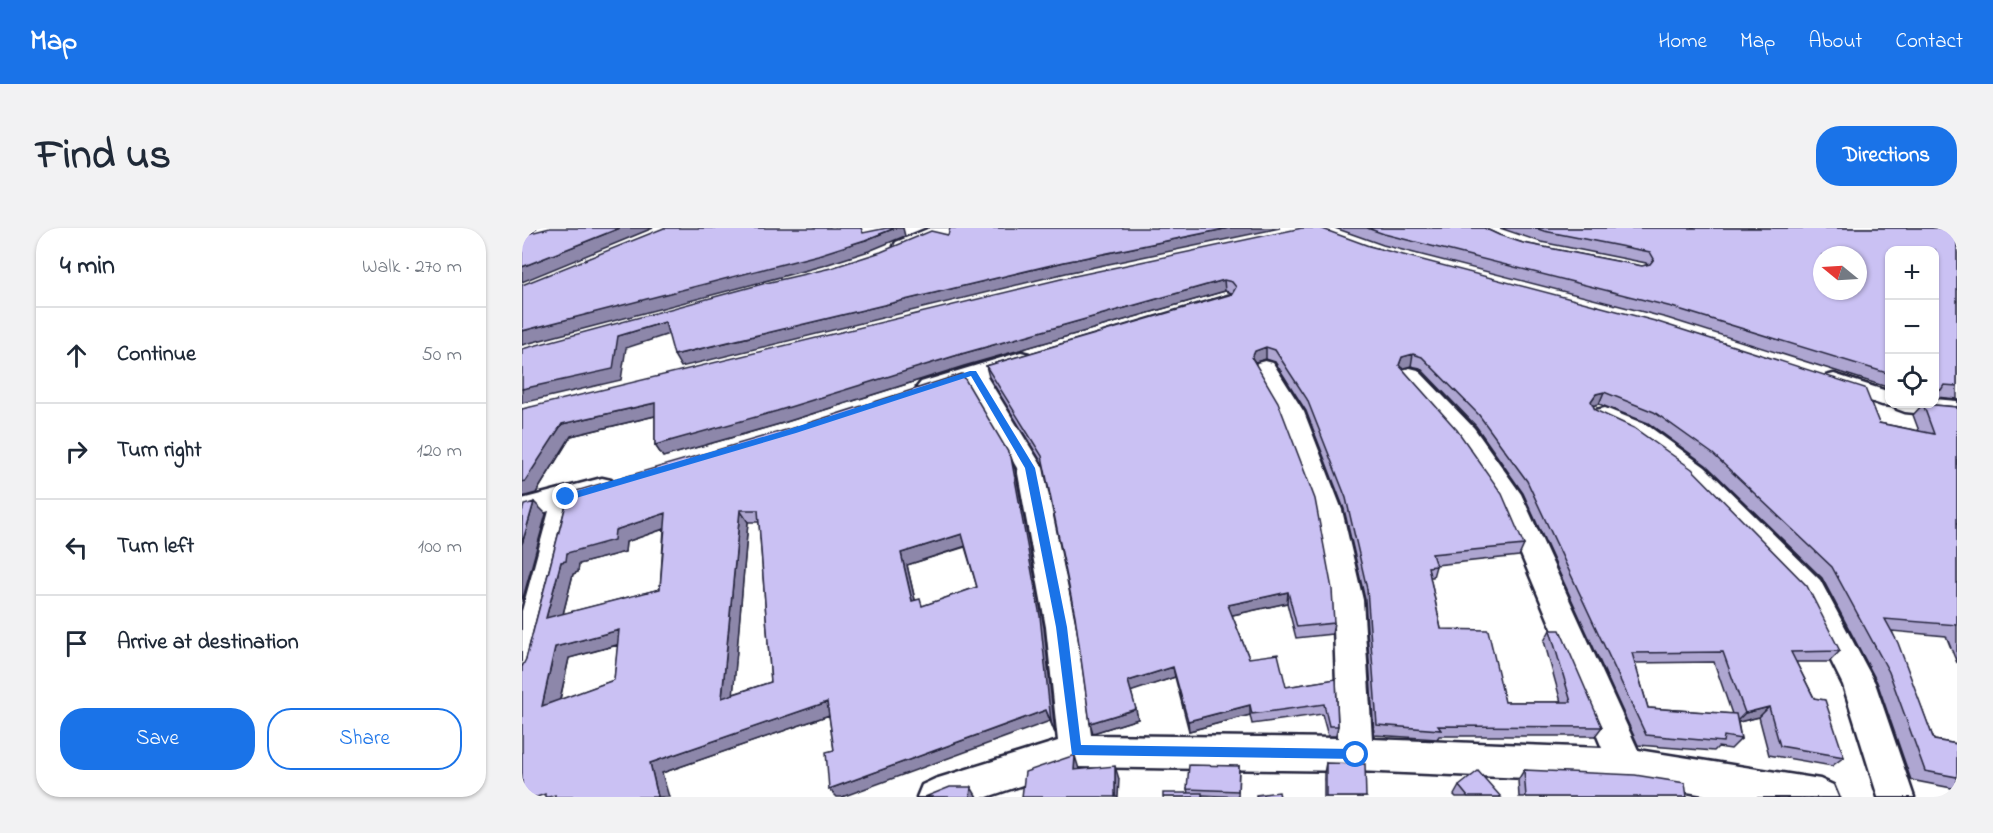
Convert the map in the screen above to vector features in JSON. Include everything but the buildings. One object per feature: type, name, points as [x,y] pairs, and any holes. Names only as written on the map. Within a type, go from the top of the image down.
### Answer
[{"type":"street","points":[[887,253],[945,228]]},
{"type":"street","points":[[906,395],[1042,353]]},
{"type":"street","points":[[1265,368],[1292,412],[1329,510],[1348,600],[1356,755]]},
{"type":"street","points":[[973,373],[1030,468],[1061,627],[1076,751]]},
{"type":"street","points":[[1813,374],[1885,398]]},
{"type":"street","points":[[1410,375],[1465,434],[1512,501],[1627,765]]},
{"type":"street","points":[[1939,407],[1957,409]]},
{"type":"street","points":[[1599,414],[1638,430],[1696,473],[1810,588],[1858,683],[1896,797]]},
{"type":"street","points":[[522,509],[622,481]]},
{"type":"street","points":[[522,670],[566,497]]},
{"type":"street","points":[[935,797],[1076,751],[1356,755],[1627,765],[1820,797]]},
{"type":"route","points":[[566,497],[793,431],[973,373],[1030,468],[1061,627],[1076,751],[1356,755]]}]
